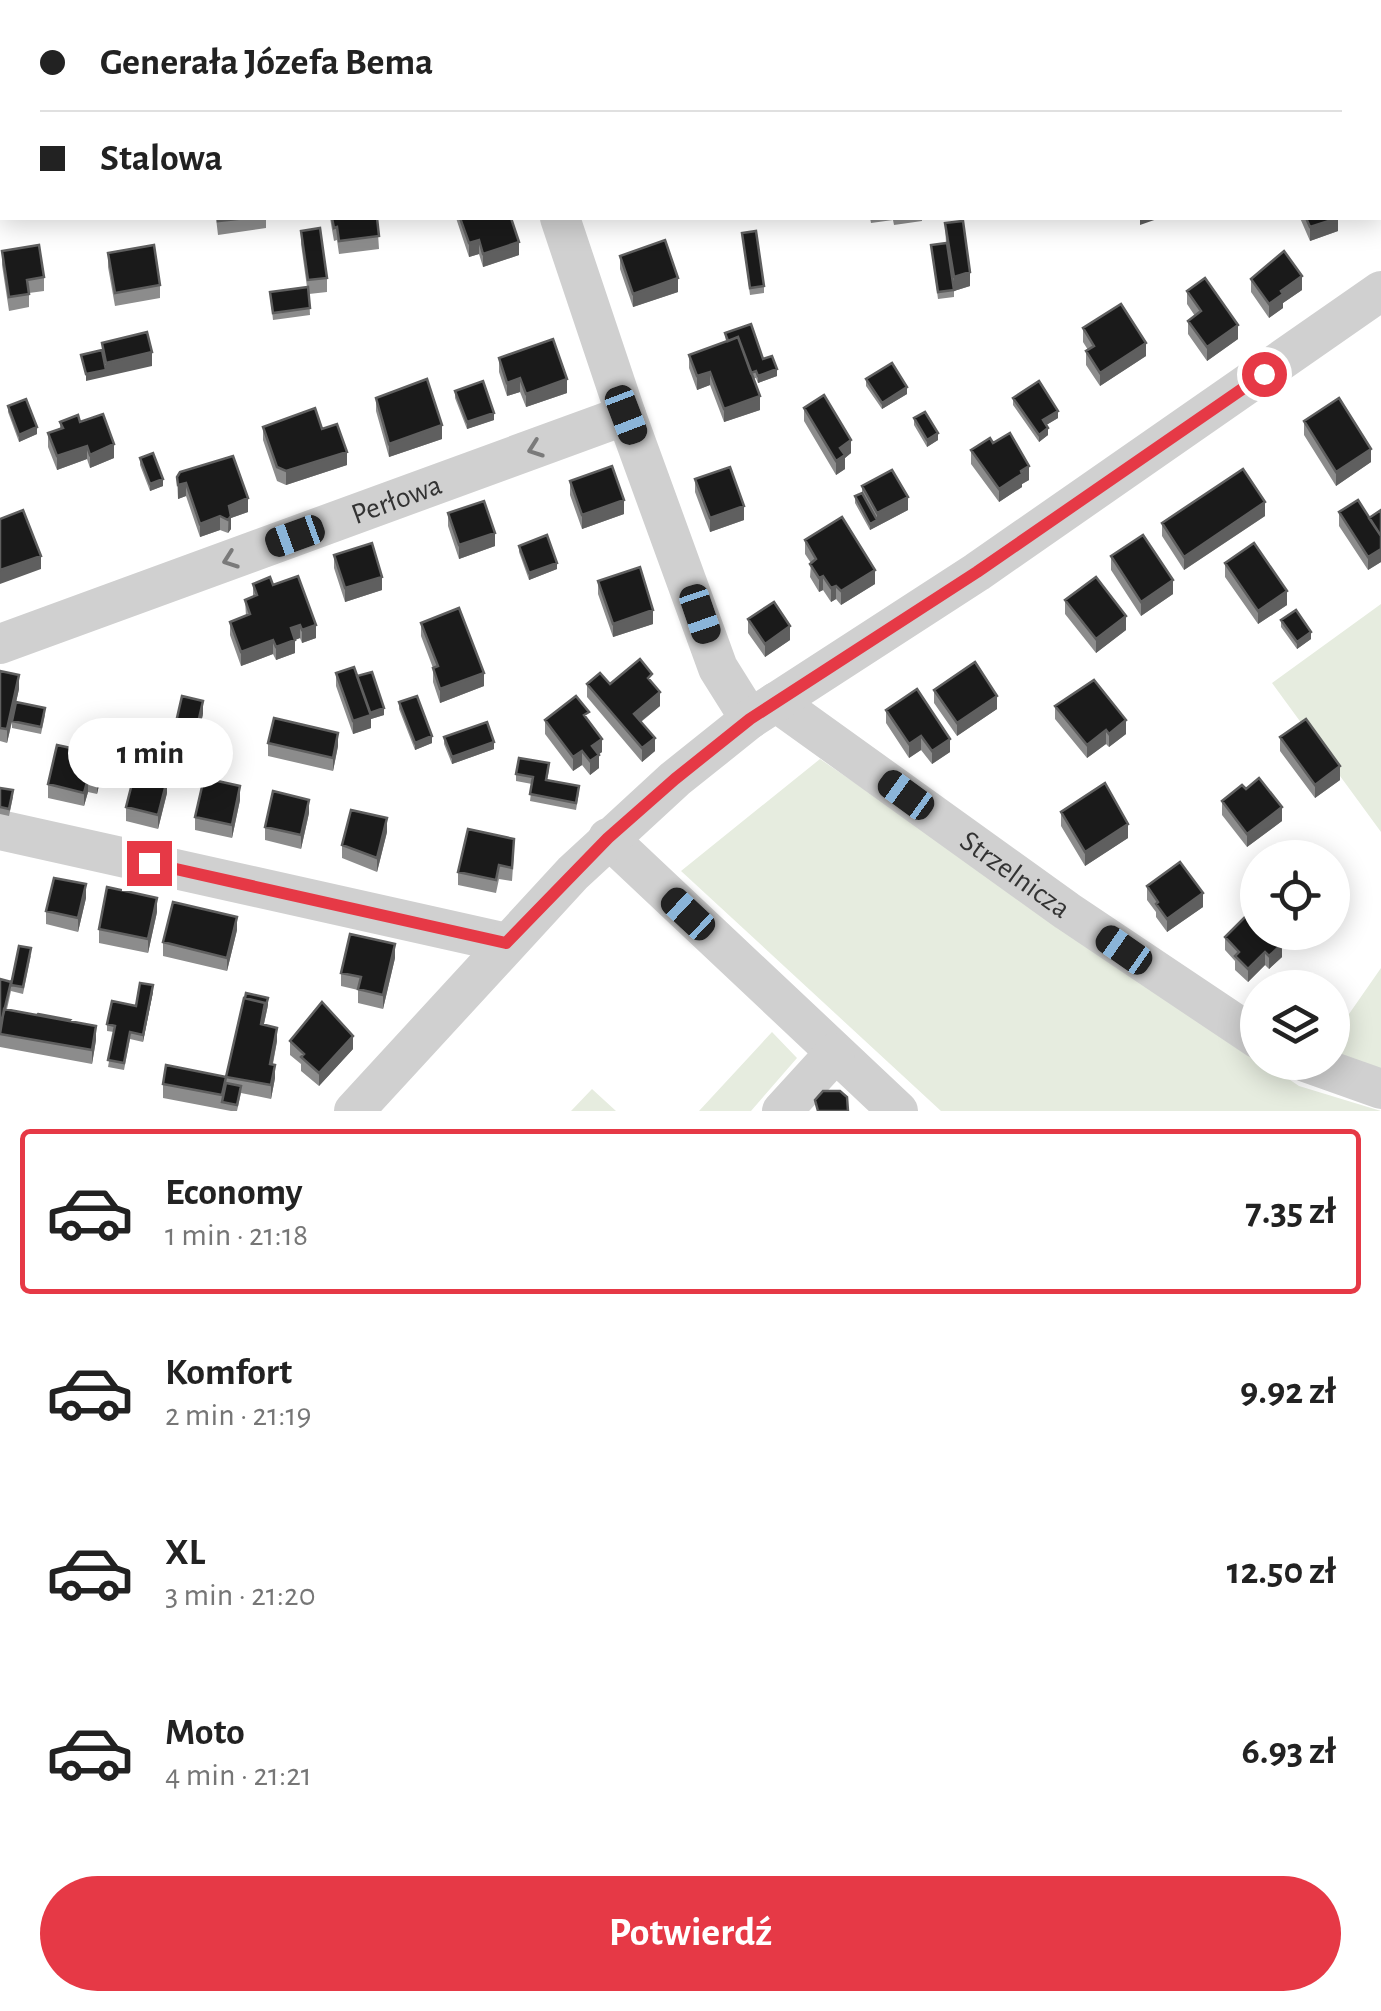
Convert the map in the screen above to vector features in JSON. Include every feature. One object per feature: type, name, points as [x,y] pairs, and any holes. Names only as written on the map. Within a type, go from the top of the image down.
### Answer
[{"type":"street","name":"Strzelnicza","points":[[561,220],[718,668],[763,711],[1240,1027]]},
{"type":"street","points":[[354,1111],[506,943],[608,838],[675,779],[763,711],[992,562],[1381,291]]},
{"type":"street","name":"Perłowa","points":[[0,644],[626,415]]},
{"type":"street","points":[[0,830],[506,943]]},
{"type":"street","points":[[608,838],[898,1111]]},
{"type":"street","points":[[782,1111],[835,1053]]},
{"type":"street","points":[[1350,1077],[1381,1088]]},
{"type":"shaded area","points":[[1381,604],[1381,832],[1272,683]]},
{"type":"shaded area","points":[[820,759],[1240,1045],[1240,1080],[1290,1080],[1381,1111],[941,1111],[681,871]]},
{"type":"shaded area","points":[[1381,968],[1381,1075],[1350,1065],[1350,1013]]},
{"type":"shaded area","points":[[772,1032],[797,1058],[751,1111],[699,1111]]},
{"type":"shaded area","points":[[592,1089],[616,1111],[571,1111]]},
{"type":"building","points":[[332,220],[377,220],[379,236],[339,241],[337,227],[334,228]]},
{"type":"building","points":[[461,220],[512,220],[519,242],[483,254],[479,240],[469,243]]},
{"type":"building","points":[[1307,220],[1332,220],[1310,227]]},
{"type":"building","points":[[963,221],[970,272],[954,277],[945,223]]},
{"type":"building","points":[[320,228],[327,278],[308,280],[301,231]]},
{"type":"building","points":[[756,231],[764,286],[750,288],[742,233]]},
{"type":"building","points":[[665,240],[678,278],[633,294],[620,256]]},
{"type":"building","points":[[947,243],[954,290],[938,292],[931,245]]},
{"type":"building","points":[[39,245],[44,277],[27,280],[29,294],[9,297],[2,251]]},
{"type":"building","points":[[154,245],[160,285],[115,293],[108,253]]},
{"type":"building","points":[[1284,251],[1302,276],[1269,304],[1251,279]]},
{"type":"building","points":[[1205,278],[1238,325],[1207,347],[1188,321],[1201,311],[1187,291]]},
{"type":"building","points":[[308,287],[310,308],[273,313],[270,292]]},
{"type":"building","points":[[1121,304],[1146,343],[1100,373],[1086,351],[1094,346],[1083,328]]},
{"type":"building","points":[[751,324],[763,359],[772,356],[777,369],[758,376],[756,371],[751,373],[738,337],[728,341],[725,333]]},
{"type":"building","points":[[147,332],[152,352],[106,363],[102,343]]},
{"type":"building","points":[[738,337],[760,396],[724,409],[710,372],[697,376],[689,355]]},
{"type":"building","points":[[553,339],[567,379],[526,394],[520,378],[507,383],[499,358]]},
{"type":"building","points":[[102,350],[106,370],[86,374],[81,355]]},
{"type":"building","points":[[892,363],[907,387],[882,403],[866,379]]},
{"type":"building","points":[[427,379],[442,425],[389,444],[376,398]]},
{"type":"building","points":[[483,381],[494,413],[467,422],[455,391]]},
{"type":"building","points":[[1039,381],[1058,411],[1043,420],[1048,428],[1039,435],[1013,398]]},
{"type":"building","points":[[824,395],[851,440],[840,448],[845,455],[836,461],[804,408]]},
{"type":"building","points":[[1339,398],[1371,449],[1336,472],[1304,421]]},
{"type":"building","points":[[26,399],[37,427],[19,435],[8,406]]},
{"type":"building","points":[[315,408],[322,429],[337,424],[347,452],[286,471],[277,467],[263,427]]},
{"type":"building","points":[[925,412],[938,433],[927,440],[914,418]]},
{"type":"building","points":[[103,414],[114,444],[90,455],[87,446],[57,456],[48,433],[63,428],[60,422],[78,415],[80,422]]},
{"type":"building","points":[[1010,433],[1029,466],[999,489],[971,450],[990,438],[993,443]]},
{"type":"building","points":[[153,453],[163,479],[150,484],[140,458]]},
{"type":"building","points":[[233,456],[248,498],[229,506],[228,520],[220,516],[200,524],[186,483],[178,485],[177,477],[180,472]]},
{"type":"building","points":[[612,466],[624,500],[582,515],[570,481]]},
{"type":"building","points":[[730,467],[744,506],[710,518],[695,479]]},
{"type":"building","points":[[1243,469],[1265,502],[1184,557],[1162,523]]},
{"type":"building","points":[[892,470],[908,497],[877,513],[862,486]]},
{"type":"building","points":[[862,493],[877,520],[870,524],[855,496]]},
{"type":"building","points":[[1358,500],[1381,536],[1381,549],[1368,557],[1339,512]]},
{"type":"building","points":[[484,501],[495,533],[459,545],[448,513]]},
{"type":"building","points":[[23,510],[41,556],[0,570],[0,519]]},
{"type":"building","points":[[1381,510],[1381,536],[1369,518]]},
{"type":"building","points":[[842,517],[875,570],[841,591],[836,586],[831,588],[823,576],[819,578],[810,564],[816,559],[805,540]]},
{"type":"building","points":[[547,535],[557,563],[529,573],[519,546]]},
{"type":"building","points":[[1143,535],[1173,580],[1141,602],[1111,556]]},
{"type":"building","points":[[372,543],[382,577],[345,588],[334,555]]},
{"type":"building","points":[[1254,543],[1287,591],[1258,611],[1225,563]]},
{"type":"building","points":[[640,567],[653,610],[613,624],[598,581]]},
{"type":"building","points":[[298,576],[316,625],[302,630],[300,625],[291,628],[295,640],[276,647],[273,640],[241,652],[230,622],[250,614],[245,600],[257,595],[253,584],[270,577],[273,585]]},
{"type":"building","points":[[1096,577],[1126,616],[1096,639],[1065,600]]},
{"type":"building","points":[[774,602],[790,626],[765,644],[748,619]]},
{"type":"building","points":[[459,608],[484,673],[440,689],[433,668],[438,666],[421,623]]},
{"type":"building","points":[[1296,610],[1311,632],[1297,642],[1281,620]]},
{"type":"building","points":[[640,659],[652,674],[648,678],[660,692],[634,714],[655,738],[642,748],[587,684],[600,673],[610,684]]},
{"type":"building","points":[[975,662],[997,696],[957,723],[934,690]]},
{"type":"building","points":[[354,667],[371,715],[353,721],[336,673]]},
{"type":"building","points":[[0,671],[19,675],[7,729],[0,728]]},
{"type":"building","points":[[372,672],[384,708],[370,713],[357,676]]},
{"type":"building","points":[[1094,680],[1126,720],[1087,745],[1055,706]]},
{"type":"building","points":[[917,689],[950,739],[932,751],[921,736],[909,744],[886,710]]},
{"type":"building","points":[[182,696],[203,701],[192,749],[171,744]]},
{"type":"building","points":[[417,696],[432,736],[415,743],[399,702]]},
{"type":"building","points":[[576,696],[602,739],[592,746],[599,755],[590,761],[582,751],[573,757],[545,720]]},
{"type":"building","points":[[16,702],[45,708],[41,727],[12,721]]},
{"type":"building","points":[[274,718],[338,733],[333,758],[268,743]]},
{"type":"building","points":[[1306,719],[1340,766],[1315,785],[1280,737]]},
{"type":"building","points":[[487,722],[494,742],[452,757],[444,737]]},
{"type":"building","points":[[57,745],[103,755],[97,780],[88,778],[84,793],[48,784]]},
{"type":"building","points":[[519,758],[549,763],[546,780],[579,786],[576,803],[530,794],[533,777],[516,774]]},
{"type":"building","points":[[135,772],[167,780],[158,815],[126,807]]},
{"type":"building","points":[[204,778],[240,786],[232,825],[195,817]]},
{"type":"building","points":[[1259,778],[1282,807],[1247,834],[1222,801],[1242,785],[1246,789]]},
{"type":"building","points":[[1105,783],[1128,824],[1085,852],[1061,812]]},
{"type":"building","points":[[0,788],[13,790],[9,809],[0,807]]},
{"type":"building","points":[[273,791],[309,800],[301,835],[265,827]]},
{"type":"building","points":[[351,810],[387,818],[377,858],[342,845]]},
{"type":"building","points":[[468,829],[514,839],[512,868],[499,865],[496,880],[458,872]]},
{"type":"building","points":[[1180,862],[1203,893],[1167,919],[1147,886]]},
{"type":"building","points":[[54,878],[86,884],[78,918],[46,911]]},
{"type":"building","points":[[107,887],[157,898],[148,939],[99,929]]},
{"type":"building","points":[[173,902],[237,917],[227,958],[163,942]]},
{"type":"building","points":[[1240,922],[1240,950],[1276,950],[1269,956],[1265,952],[1248,969],[1225,937]]},
{"type":"building","points":[[350,934],[395,944],[383,995],[358,989],[361,977],[341,973]]},
{"type":"building","points":[[19,946],[31,948],[23,987],[11,985]]},
{"type":"building","points":[[0,979],[11,982],[0,1028]]},
{"type":"building","points":[[140,983],[153,985],[143,1035],[130,1032],[124,1063],[108,1060],[115,1026],[107,1024],[112,1001],[136,1006]]},
{"type":"building","points":[[246,993],[268,998],[265,1009],[265,1003],[245,998]]},
{"type":"building","points":[[244,998],[265,1003],[261,1024],[277,1028],[270,1064],[275,1065],[271,1085],[226,1077]]},
{"type":"building","points":[[322,1002],[353,1036],[319,1073],[290,1041]]},
{"type":"building","points":[[4,1009],[96,1026],[92,1050],[0,1034]]},
{"type":"building","points":[[166,1065],[226,1077],[222,1095],[163,1084]]},
{"type":"building","points":[[226,1083],[241,1086],[237,1105],[222,1102]]},
{"type":"building","points":[[823,1091],[840,1091],[847,1097],[848,1111],[818,1111],[815,1100]]},
{"type":"route","points":[[149,863],[506,943],[608,838],[750,719],[977,572],[1264,374]]}]
